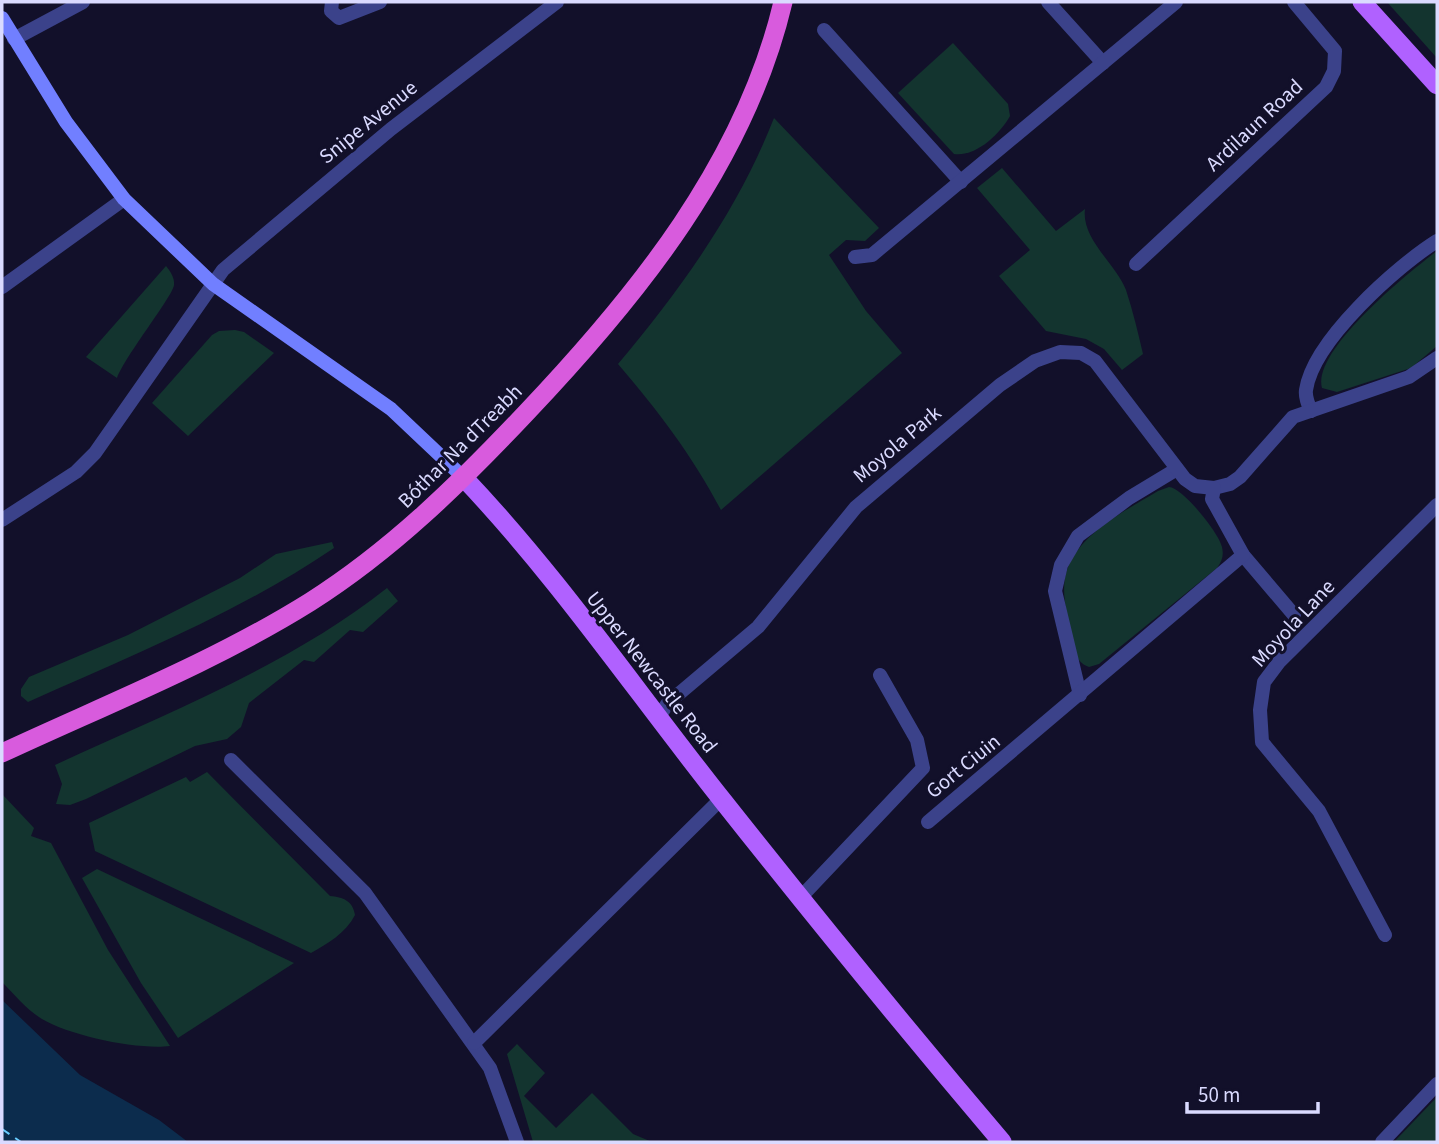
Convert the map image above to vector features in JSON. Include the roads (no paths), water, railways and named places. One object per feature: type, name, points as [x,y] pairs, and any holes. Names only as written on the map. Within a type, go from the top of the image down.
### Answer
[{"type":"highway","name":"Bóthar Na dTreabh","points":[[2,753],[233,645],[299,608],[388,547],[464,478],[615,315],[673,239],[712,174],[744,109],[768,51],[783,2]]},
{"type":"main road","points":[[1362,2],[1437,85]]},
{"type":"main road","name":"Upper Newcastle Road","points":[[2,19],[66,122],[124,199],[213,284],[391,409],[497,512],[660,715],[721,799],[1002,1142]]},
{"type":"street","points":[[15,39],[83,2]]},
{"type":"street","points":[[332,2],[331,11],[339,18],[380,2]]},
{"type":"street","name":"Snipe Avenue","points":[[2,520],[76,472],[95,453],[223,270],[391,129],[557,2]]},
{"type":"street","points":[[1048,2],[1103,63]]},
{"type":"street","points":[[855,257],[873,254],[1176,2]]},
{"type":"street","name":"Ardilaun Road","points":[[1136,264],[1325,87],[1332,77],[1335,51],[1294,2]]},
{"type":"street","points":[[824,30],[961,182]]},
{"type":"street","points":[[2,287],[124,199]]},
{"type":"street","points":[[1311,411],[1306,388],[1321,355],[1367,298],[1437,241]]},
{"type":"street","name":"Moyola Park","points":[[660,715],[668,703],[758,627],[856,506],[1000,385],[1035,361],[1060,352],[1071,352],[1095,361],[1177,469],[1195,486],[1214,488]]},
{"type":"street","points":[[1294,615],[1243,555],[1212,499],[1214,488],[1235,482],[1289,419],[1413,375],[1437,359]]},
{"type":"street","points":[[1177,469],[1129,498],[1078,536],[1057,573],[1055,591],[1080,695],[1243,555]]},
{"type":"street","name":"Moyola Lane","points":[[1385,935],[1319,811],[1262,742],[1260,710],[1264,682],[1279,662],[1437,505]]},
{"type":"street","points":[[801,897],[923,768],[917,740],[880,674]]},
{"type":"street","name":"Gort Ciuin","points":[[928,822],[1080,695]]},
{"type":"street","points":[[231,760],[365,893],[490,1068],[517,1142]]},
{"type":"street","points":[[474,1043],[721,799]]},
{"type":"street","points":[[1382,1142],[1437,1084]]},
{"type":"water","points":[[2,1000],[80,1075],[159,1120],[188,1142],[2,1142]]}]
